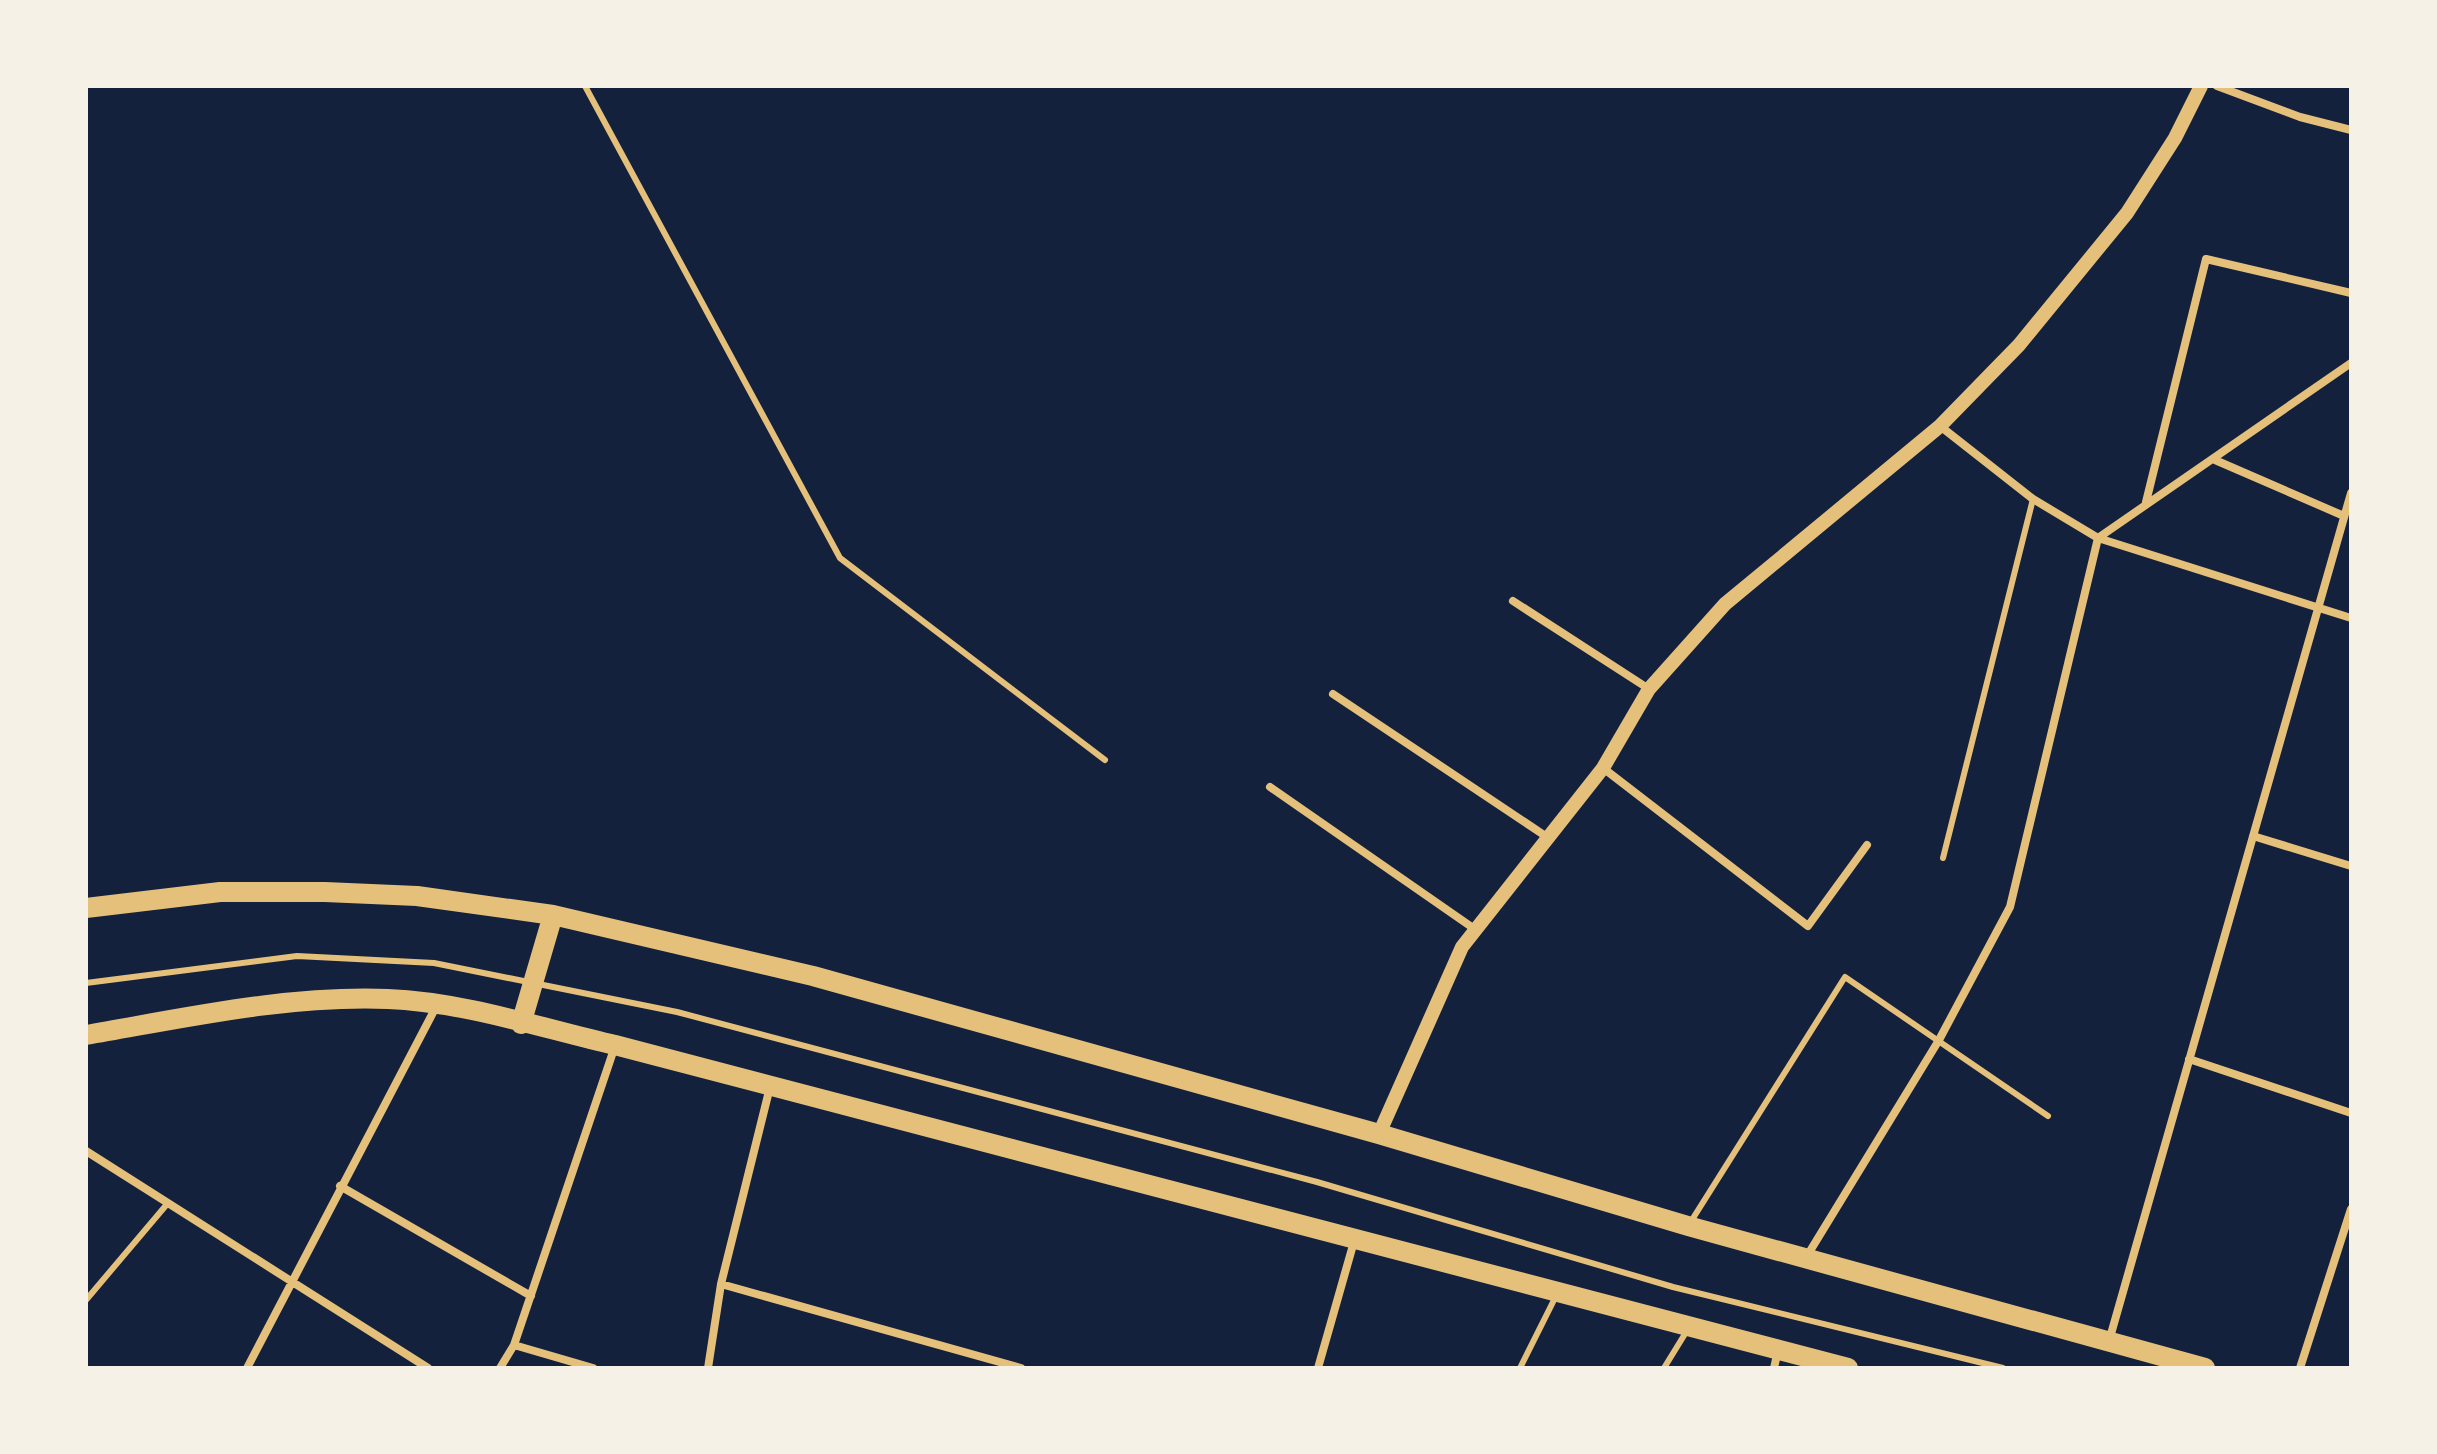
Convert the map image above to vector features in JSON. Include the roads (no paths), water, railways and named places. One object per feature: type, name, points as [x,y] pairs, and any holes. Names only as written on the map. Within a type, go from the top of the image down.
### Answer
[{"type":"main road","points":[[86,908],[220,892],[325,892],[417,896],[553,915],[813,976],[1379,1134],[1688,1226],[2205,1368]]},
{"type":"main road","points":[[521,1024],[553,915]]},
{"type":"main road","points":[[86,1035],[205,1014],[306,1002],[388,999],[437,1004],[615,1045],[1355,1237],[1690,1326],[1776,1359],[1848,1368]]},
{"type":"street","points":[[1379,1134],[1462,947],[1603,768],[1649,689],[1725,604],[1940,426],[2019,345],[2127,213],[2175,138],[2201,86]]},
{"type":"street","points":[[2217,86],[2300,117],[2351,130]]},
{"type":"street","points":[[2146,502],[2206,259],[2351,293]]},
{"type":"street","points":[[1806,1258],[1939,1040],[2010,907],[2098,538],[2146,502],[2215,460],[2351,363]]},
{"type":"street","points":[[1940,426],[2033,499],[2098,538],[2351,618]]},
{"type":"street","points":[[2215,460],[2344,516]]},
{"type":"street","points":[[2109,1341],[2351,493]]},
{"type":"street","points":[[1513,601],[1649,689]]},
{"type":"street","points":[[1333,694],[1547,837]]},
{"type":"street","points":[[1603,768],[1808,926],[1867,845]]},
{"type":"street","points":[[1270,787],[1476,930]]},
{"type":"street","points":[[2253,836],[2351,866]]},
{"type":"street","points":[[247,1368],[437,1004]]},
{"type":"street","points":[[500,1368],[514,1345],[615,1045]]},
{"type":"street","points":[[2189,1059],[2351,1113]]},
{"type":"street","points":[[708,1368],[721,1284],[771,1086]]},
{"type":"street","points":[[86,1151],[428,1368]]},
{"type":"street","points":[[340,1186],[531,1296]]},
{"type":"street","points":[[2300,1368],[2351,1209]]},
{"type":"street","points":[[1318,1368],[1355,1237]]},
{"type":"street","points":[[721,1284],[1021,1368]]},
{"type":"street","points":[[514,1345],[593,1368]]},
{"type":"lane","points":[[585,86],[840,558],[1105,760]]},
{"type":"lane","points":[[1943,858],[2033,499]]},
{"type":"lane","points":[[86,983],[297,956],[434,963],[677,1012],[1317,1182],[1673,1287],[2003,1368]]},
{"type":"lane","points":[[1688,1226],[1845,977],[2048,1116]]},
{"type":"lane","points":[[86,1300],[168,1203]]},
{"type":"lane","points":[[1520,1368],[1558,1291]]},
{"type":"lane","points":[[1664,1368],[1690,1326]]}]
